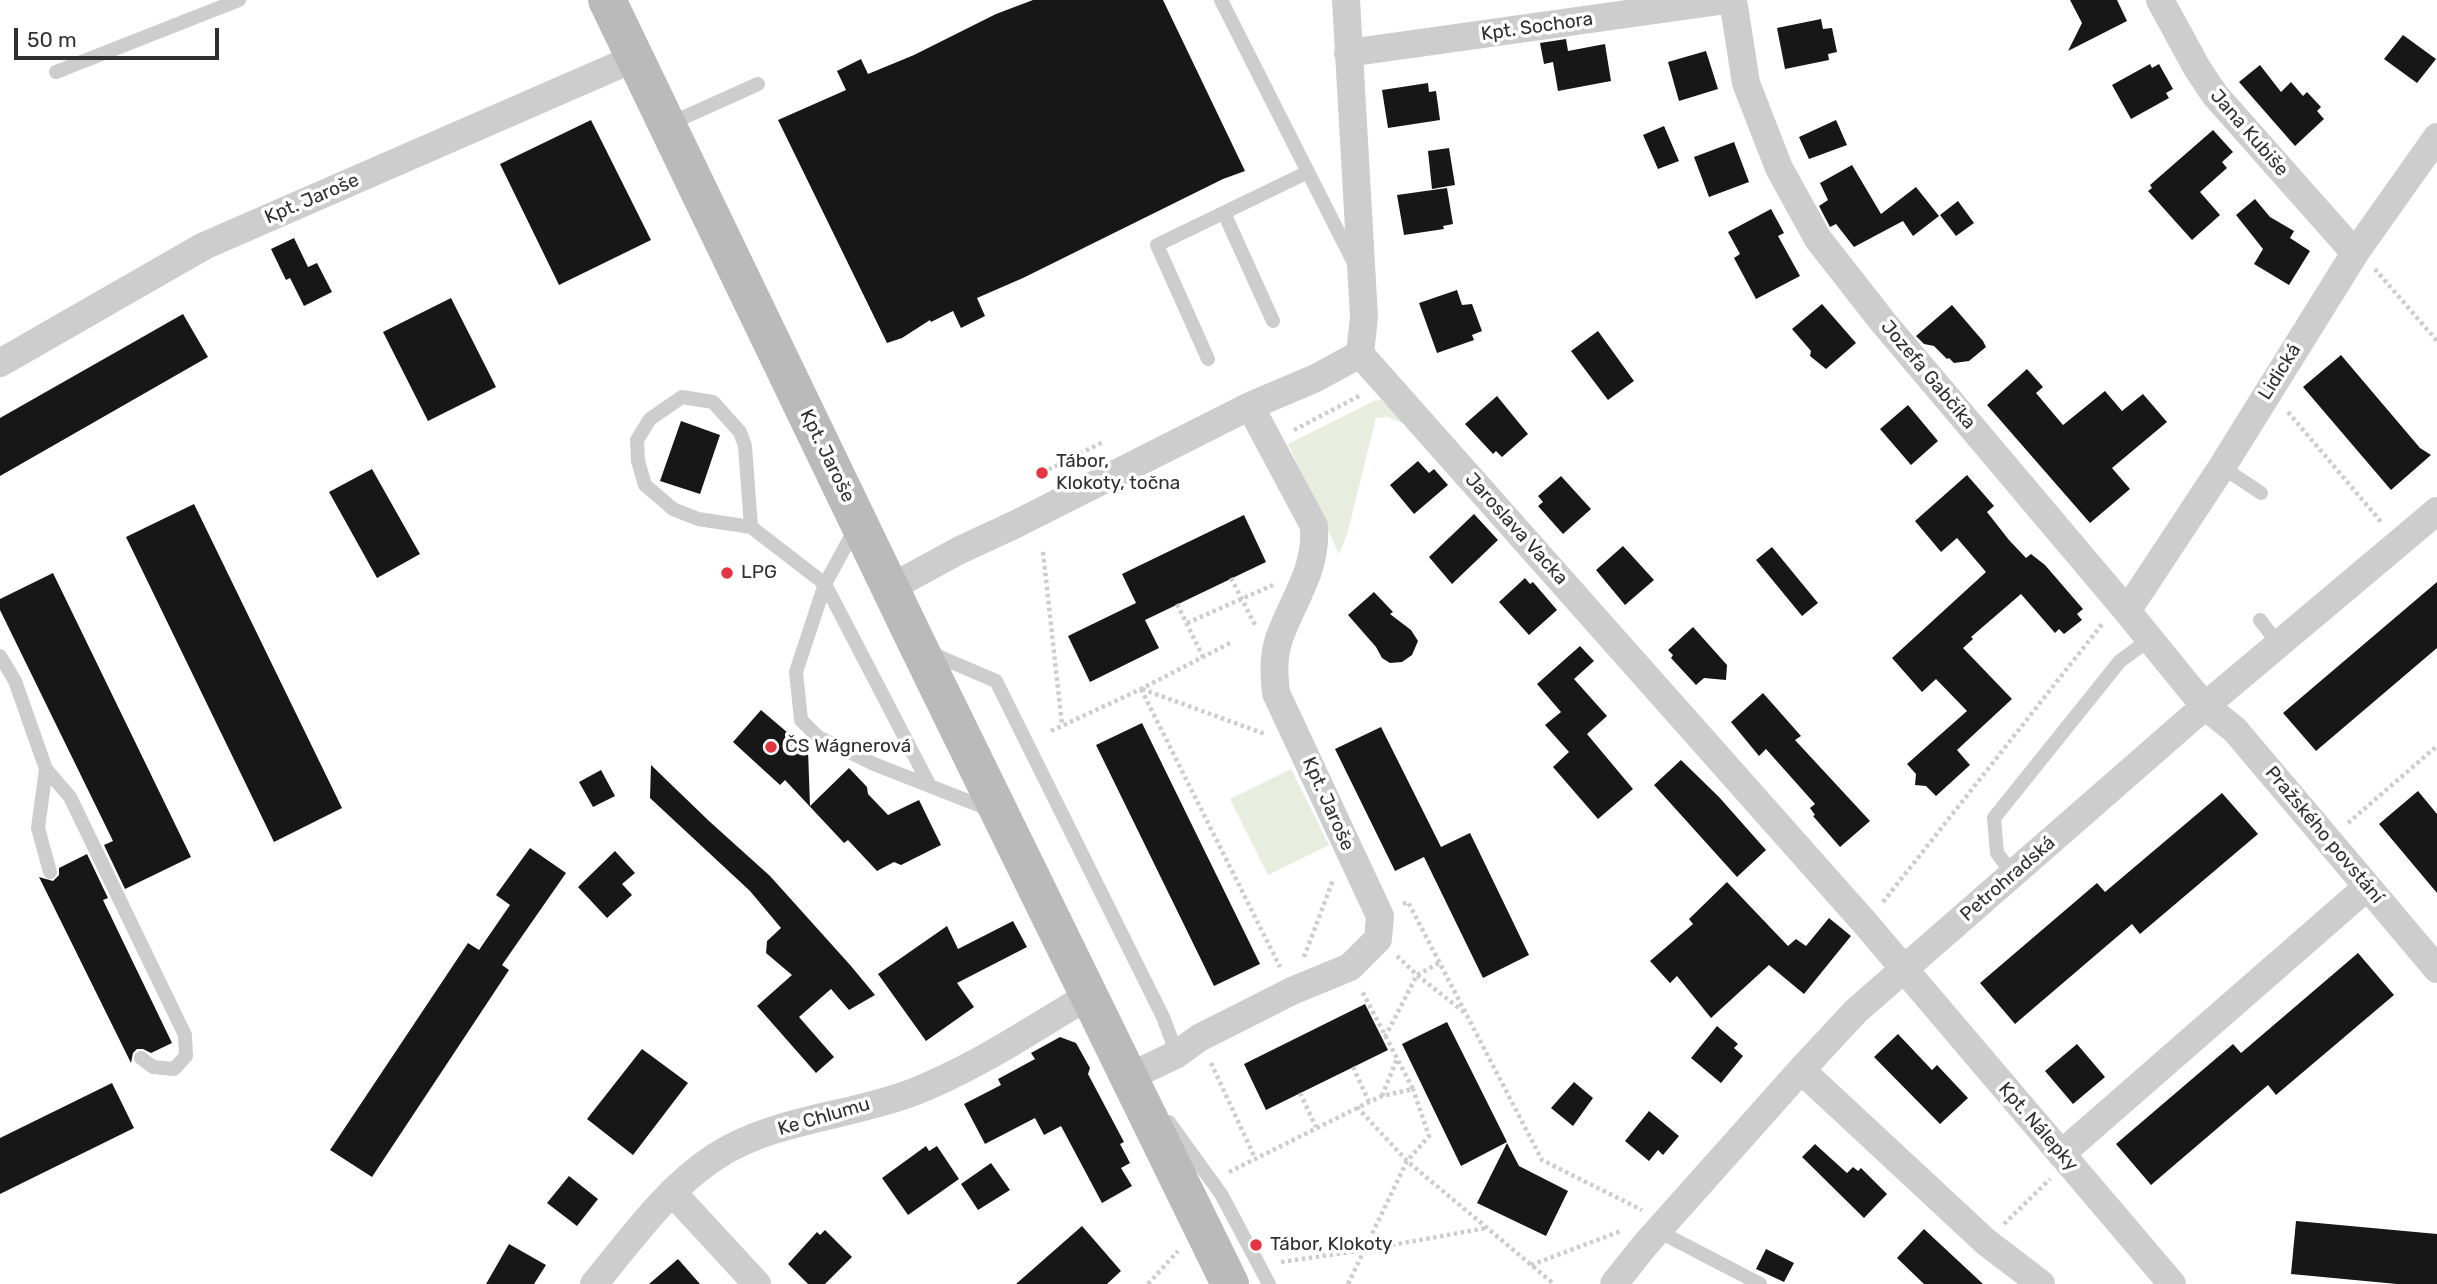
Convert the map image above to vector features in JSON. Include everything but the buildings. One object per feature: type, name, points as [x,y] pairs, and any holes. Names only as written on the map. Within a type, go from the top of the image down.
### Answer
[{"type":"street","name":"Kpt. Jaroše","points":[[607,0],[919,648],[1230,1284]]},
{"type":"street","points":[[890,588],[960,550],[1250,406],[1316,378],[1360,354],[1364,317],[1346,0]]},
{"type":"street","name":"Kpt. Sochora","points":[[1348,53],[1727,0]]},
{"type":"street","name":"Jozefa Gabčíka","points":[[1733,0],[1746,83],[1779,168],[1818,239],[2116,616],[2149,640],[2205,706]]},
{"type":"street","name":"Jana Kubiše","points":[[2160,0],[2196,68],[2215,95],[2365,261]]},
{"type":"street","name":"Kpt. Jaroše","points":[[0,363],[204,246],[635,58]]},
{"type":"street","name":"Lidická","points":[[2116,616],[2365,261],[2437,137]]},
{"type":"street","name":"Jaroslava Vacka","points":[[1360,354],[1905,970]]},
{"type":"street","name":"Kpt. Jaroše","points":[[1250,406],[1314,526],[1312,562],[1279,640],[1273,668],[1276,693],[1346,844],[1379,927]]},
{"type":"street","name":"Petrohradská","points":[[1614,1284],[1646,1223],[1856,1012],[2205,706],[2437,511]]},
{"type":"street","name":"Pražského povstání","points":[[2205,706],[2235,730],[2437,969]]},
{"type":"street","points":[[2059,1163],[2367,887]]},
{"type":"street","points":[[1129,1077],[1292,991],[1350,967],[1379,927]]},
{"type":"street","name":"Kpt. Nálepky","points":[[1905,970],[2059,1163],[2172,1284]]},
{"type":"street","name":"Ke Chlumu","points":[[594,1284],[672,1192],[714,1157],[750,1138],[910,1093],[974,1064],[1088,996]]},
{"type":"street","points":[[1801,1070],[1986,1242],[2041,1284]]},
{"type":"street","points":[[672,1192],[757,1284]]},
{"type":"lane","points":[[56,72],[239,0]]},
{"type":"lane","points":[[1221,0],[1361,277]]},
{"type":"lane","points":[[668,124],[758,84]]},
{"type":"lane","points":[[1208,359],[1157,245],[1308,172]]},
{"type":"lane","points":[[1224,213],[1273,321]]},
{"type":"lane","points":[[751,527],[746,446],[740,432],[713,402],[682,397],[650,419],[637,440],[638,461],[645,485],[673,509],[698,519],[751,527],[825,584],[930,786]]},
{"type":"lane","points":[[2222,467],[2261,494]]},
{"type":"lane","points":[[859,523],[825,584],[796,673],[801,720],[818,737],[874,764],[1000,813]]},
{"type":"lane","points":[[2260,620],[2279,645]]},
{"type":"lane","points":[[2012,874],[1997,853],[1994,818],[2120,661],[2149,640]]},
{"type":"lane","points":[[919,648],[996,681],[1163,1017],[1177,1054]]},
{"type":"lane","points":[[0,656],[15,681],[46,769],[70,797],[185,1035],[186,1056],[174,1069],[153,1067],[141,1058]]},
{"type":"lane","points":[[46,769],[38,828],[50,872]]},
{"type":"lane","points":[[1129,1077],[1155,1104],[1212,1179],[1269,1284]]},
{"type":"lane","points":[[1646,1223],[1760,1284]]},
{"type":"path","points":[[2365,261],[2437,341]]},
{"type":"path","points":[[1292,431],[1365,393]]},
{"type":"path","points":[[2287,411],[2389,531]]},
{"type":"path","points":[[1036,476],[1103,442]]},
{"type":"path","points":[[1043,552],[1062,725]]},
{"type":"path","points":[[1231,578],[1257,629]]},
{"type":"path","points":[[1187,624],[1276,584]]},
{"type":"path","points":[[1177,604],[1203,657]]},
{"type":"path","points":[[1881,905],[2116,616]]},
{"type":"path","points":[[1051,731],[1230,643]]},
{"type":"path","points":[[1141,689],[1292,991]]},
{"type":"path","points":[[1141,689],[1263,733]]},
{"type":"path","points":[[2345,825],[2437,746]]},
{"type":"path","points":[[1292,991],[1346,844]]},
{"type":"path","points":[[1469,1016],[1417,975],[1379,927],[1408,902],[1441,962],[1469,1016],[1542,1160],[1646,1223]]},
{"type":"path","points":[[1385,1038],[1417,975],[1441,962]]},
{"type":"path","points":[[1348,1284],[1408,1161],[1429,1136],[1413,1089],[1350,967]]},
{"type":"path","points":[[1382,1096],[1397,1058]]},
{"type":"path","points":[[1209,1059],[1255,1158]]},
{"type":"path","points":[[1353,1067],[1369,1102]]},
{"type":"path","points":[[1219,1177],[1357,1107],[1382,1096],[1413,1089]]},
{"type":"path","points":[[1300,1093],[1316,1127]]},
{"type":"path","points":[[1357,1107],[1408,1161],[1554,1284]]},
{"type":"path","points":[[2009,1219],[2059,1163]]},
{"type":"path","points":[[1530,1265],[1646,1223]]},
{"type":"path","points":[[1148,1284],[1202,1225]]},
{"type":"path","points":[[1278,1262],[1365,1250],[1487,1228]]},
{"type":"shaded area","points":[[1381,400],[1399,412],[1412,427],[1388,417],[1376,418],[1348,531],[1339,554],[1288,444]]},
{"type":"shaded area","points":[[1291,769],[1329,845],[1268,875],[1230,799]]},
{"type":"place","name":"Tábor, Klokoty, točna","points":[[1042,473]]},
{"type":"place","name":"LPG","points":[[727,573]]},
{"type":"place","name":"ČS Wágnerová","points":[[771,747]]},
{"type":"place","name":"Tábor, Klokoty","points":[[1256,1245]]}]
